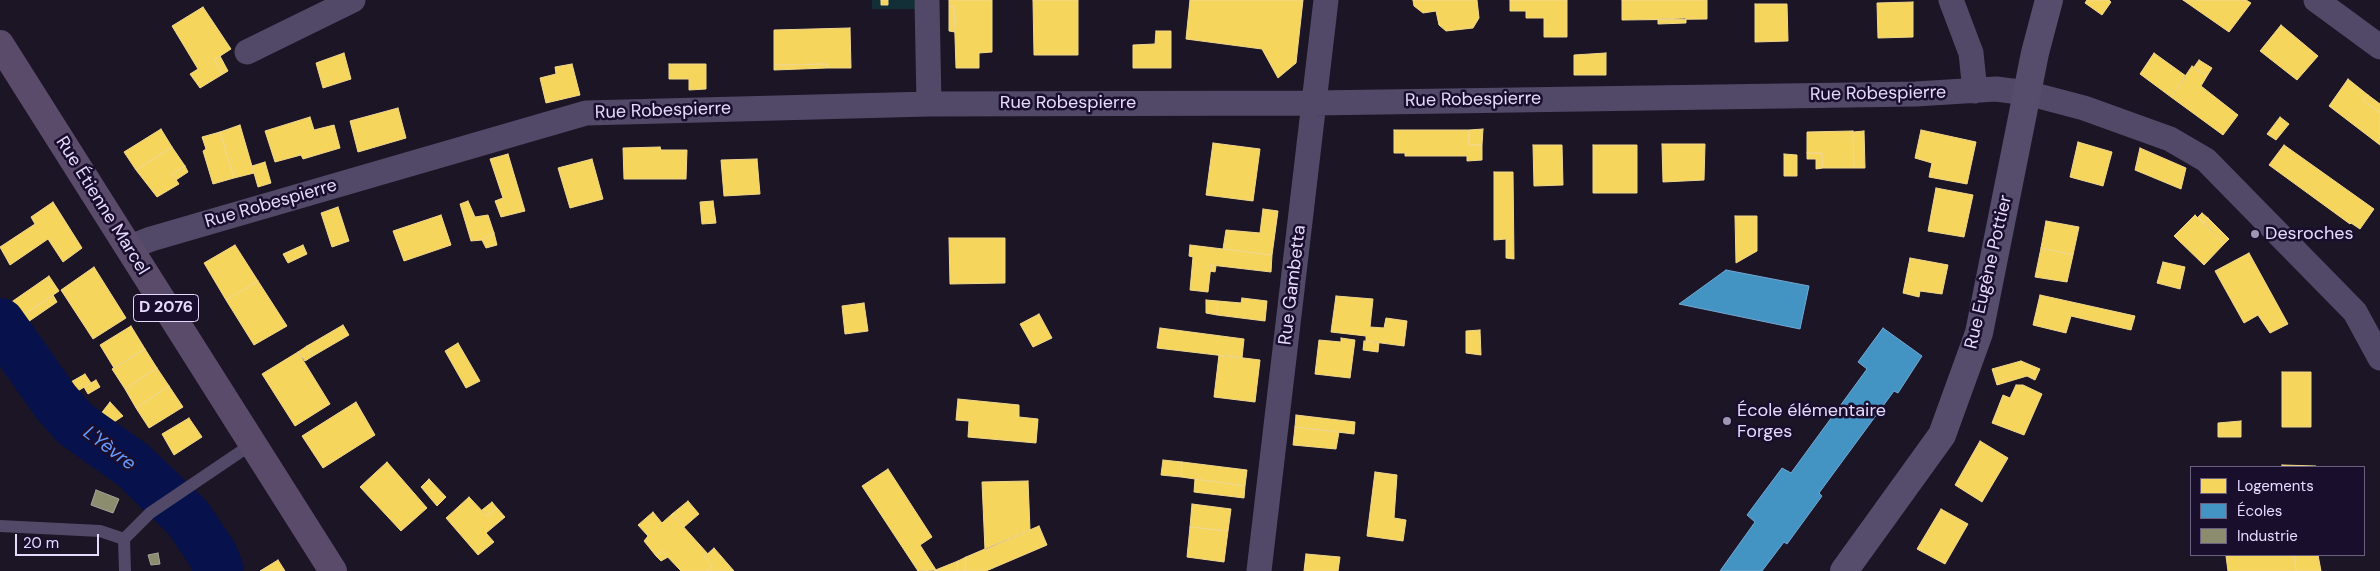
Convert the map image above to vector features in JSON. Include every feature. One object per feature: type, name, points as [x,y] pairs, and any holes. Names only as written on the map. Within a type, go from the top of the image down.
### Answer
[{"type":"main road","name":"Rue Étienne Marcel","points":[[0,44],[333,571]]},
{"type":"street","points":[[247,52],[354,0]]},
{"type":"street","points":[[927,0],[929,104]]},
{"type":"street","name":"Rue Gambetta","points":[[1259,571],[1326,0]]},
{"type":"street","points":[[1951,0],[1971,53],[1975,91]]},
{"type":"street","name":"Rue Eugène Pottier","points":[[1844,571],[1942,435],[1979,333],[2027,93],[2048,0]]},
{"type":"street","points":[[2316,0],[2380,47]]},
{"type":"street","name":"Rue Robespierre","points":[[128,248],[151,239],[586,113],[929,104],[1314,103],[1906,94],[1996,89],[2027,93],[2084,108],[2170,139],[2206,160],[2355,312],[2380,358]]},
{"type":"lane","points":[[125,571],[124,539],[150,514],[252,444]]},
{"type":"lane","points":[[0,526],[100,532],[124,539]]},
{"type":"shaded area","points":[[872,0],[919,0],[919,9],[872,9]]},
{"type":"building: Logements","points":[[881,0],[888,0],[888,5],[881,5]]},
{"type":"building: Logements","points":[[949,0],[992,0],[992,52],[979,53],[979,68],[956,68],[954,6],[949,7]]},
{"type":"building: Logements","points":[[1033,0],[1078,0],[1078,55],[1034,55]]},
{"type":"building: Logements","points":[[1190,0],[1303,0],[1296,63],[1278,78],[1262,49],[1186,39]]},
{"type":"building: Logements","points":[[1413,0],[1477,0],[1479,18],[1473,28],[1446,31],[1439,25],[1436,11],[1423,13],[1414,6]]},
{"type":"building: Logements","points":[[1510,0],[1567,0],[1567,37],[1544,37],[1544,18],[1526,18],[1526,11],[1510,11]]},
{"type":"building: Logements","points":[[1622,0],[1707,0],[1707,19],[1622,20]]},
{"type":"building: Logements","points":[[2087,0],[2109,0],[2111,2],[2102,15],[2085,3]]},
{"type":"building: Logements","points":[[2183,0],[2246,0],[2251,3],[2229,32]]},
{"type":"building: Logements","points":[[1913,2],[1913,37],[1878,38],[1877,3]]},
{"type":"building: Logements","points":[[1755,4],[1787,4],[1788,41],[1755,42]]},
{"type":"building: Logements","points":[[954,6],[955,32],[949,31],[949,7]]},
{"type":"building: Logements","points":[[203,7],[231,49],[214,60],[223,74],[200,88],[190,74],[198,69],[172,26]]},
{"type":"building: Logements","points":[[1686,18],[1686,23],[1658,24],[1658,19]]},
{"type":"building: Logements","points":[[2281,25],[2318,56],[2297,80],[2260,51]]},
{"type":"building: Logements","points":[[850,28],[851,68],[827,68],[827,64],[774,65],[774,30]]},
{"type":"building: Logements","points":[[1156,31],[1171,31],[1171,68],[1133,68],[1133,45],[1155,44]]},
{"type":"building: Logements","points":[[344,53],[351,79],[323,88],[316,63]]},
{"type":"building: Logements","points":[[1606,53],[1606,75],[1574,75],[1574,55]]},
{"type":"building: Logements","points":[[2154,53],[2186,76],[2171,97],[2140,74]]},
{"type":"building: Logements","points":[[220,56],[228,71],[223,74],[214,60]]},
{"type":"building: Logements","points":[[2199,60],[2212,68],[2207,76],[2194,67]]},
{"type":"building: Logements","points":[[572,64],[580,95],[546,103],[540,78],[556,74],[555,67]]},
{"type":"building: Logements","points":[[669,64],[706,64],[706,89],[689,90],[689,79],[669,79]]},
{"type":"building: Logements","points":[[827,64],[827,68],[774,70],[774,65]]},
{"type":"building: Logements","points":[[2192,66],[2207,76],[2201,86],[2238,115],[2223,135],[2171,97]]},
{"type":"building: Logements","points":[[2348,79],[2368,95],[2363,100],[2380,113],[2380,145],[2329,106]]},
{"type":"building: Logements","points":[[2368,95],[2380,104],[2380,113],[2363,100]]},
{"type":"building: Logements","points":[[398,108],[406,138],[358,152],[350,121]]},
{"type":"building: Logements","points":[[310,117],[314,130],[334,125],[340,148],[303,159],[301,155],[275,162],[265,131]]},
{"type":"building: Logements","points":[[2280,117],[2289,124],[2276,140],[2267,134]]},
{"type":"building: Logements","points":[[240,125],[254,173],[234,178],[220,132]]},
{"type":"building: Logements","points":[[161,129],[172,147],[136,170],[124,152]]},
{"type":"building: Logements","points":[[1483,129],[1482,145],[1469,145],[1469,130]]},
{"type":"building: Logements","points":[[1394,130],[1469,130],[1469,145],[1482,145],[1482,160],[1467,161],[1467,156],[1405,156],[1405,153],[1394,153]]},
{"type":"building: Logements","points":[[1921,130],[1976,142],[1967,184],[1929,177],[1932,163],[1915,158]]},
{"type":"building: Logements","points":[[1853,131],[1854,168],[1823,168],[1822,153],[1807,153],[1807,132]]},
{"type":"building: Logements","points":[[1864,131],[1865,168],[1854,168],[1853,132]]},
{"type":"building: Logements","points":[[220,132],[234,178],[213,184],[203,151],[206,149],[202,137]]},
{"type":"building: Logements","points":[[2078,142],[2112,152],[2103,186],[2070,177]]},
{"type":"building: Logements","points":[[1213,143],[1260,149],[1253,201],[1206,195]]},
{"type":"building: Logements","points":[[1662,144],[1705,144],[1704,180],[1663,182]]},
{"type":"building: Logements","points":[[1533,145],[1562,145],[1563,185],[1534,186]]},
{"type":"building: Logements","points":[[1593,145],[1637,145],[1637,193],[1593,193]]},
{"type":"building: Logements","points":[[2284,145],[2374,209],[2360,229],[2350,224],[2269,165]]},
{"type":"building: Logements","points":[[172,147],[185,166],[172,174],[179,184],[157,197],[136,170]]},
{"type":"building: Logements","points":[[660,147],[661,150],[687,150],[686,179],[624,179],[623,148]]},
{"type":"building: Logements","points":[[2140,148],[2186,168],[2181,189],[2135,170]]},
{"type":"building: Logements","points":[[1807,153],[1822,153],[1823,168],[1816,169],[1816,159],[1807,159]]},
{"type":"building: Logements","points":[[508,154],[525,211],[501,217],[495,201],[503,198],[490,159]]},
{"type":"building: Logements","points":[[1784,154],[1797,155],[1797,176],[1784,176]]},
{"type":"building: Logements","points":[[592,159],[603,199],[570,208],[558,168]]},
{"type":"building: Logements","points":[[757,159],[760,194],[724,196],[721,160]]},
{"type":"building: Logements","points":[[265,162],[271,183],[258,187],[252,166]]},
{"type":"building: Logements","points":[[185,166],[188,172],[176,180],[172,174]]},
{"type":"building: Logements","points":[[1494,172],[1513,172],[1514,259],[1506,258],[1506,239],[1494,240]]},
{"type":"building: Logements","points":[[1936,188],[1973,195],[1964,237],[1928,231]]},
{"type":"building: Logements","points":[[468,201],[475,217],[488,215],[494,233],[482,240],[471,241],[460,204]]},
{"type":"building: Logements","points":[[713,201],[716,223],[702,224],[700,202]]},
{"type":"building: Logements","points":[[53,202],[82,248],[63,262],[48,239],[10,265],[0,247],[35,224],[31,217]]},
{"type":"building: Logements","points":[[338,207],[349,241],[332,247],[321,213]]},
{"type":"building: Logements","points":[[1263,209],[1278,211],[1272,255],[1223,249],[1226,230],[1260,233]]},
{"type":"building: Logements","points":[[2202,213],[2208,218],[2204,223],[2198,217]]},
{"type":"building: Logements","points":[[441,215],[451,245],[404,261],[393,231]]},
{"type":"building: Logements","points":[[2195,215],[2224,244],[2204,265],[2174,236]]},
{"type":"building: Logements","points":[[1735,216],[1757,216],[1757,251],[1736,263]]},
{"type":"building: Logements","points":[[2208,218],[2229,239],[2224,244],[2204,223]]},
{"type":"building: Logements","points":[[2046,221],[2079,227],[2073,255],[2041,248]]},
{"type":"building: Logements","points":[[494,233],[497,245],[486,248],[482,240]]},
{"type":"building: Logements","points":[[949,238],[1005,238],[1005,283],[950,284]]},
{"type":"building: Logements","points":[[235,245],[258,281],[226,300],[204,263]]},
{"type":"building: Logements","points":[[303,245],[307,254],[288,263],[283,254]]},
{"type":"building: Logements","points":[[1190,245],[1272,255],[1271,272],[1211,265],[1208,292],[1190,290],[1193,257],[1189,256]]},
{"type":"building: Logements","points":[[2041,248],[2073,255],[2067,282],[2035,277]]},
{"type":"building: Logements","points":[[2249,253],[2288,324],[2270,333],[2258,315],[2244,323],[2215,271]]},
{"type":"building: Logements","points":[[1910,258],[1948,265],[1942,294],[1920,291],[1919,297],[1903,293]]},
{"type":"building: Logements","points":[[2163,262],[2185,267],[2180,289],[2157,283]]},
{"type":"building: Logements","points":[[1211,265],[1216,266],[1215,272],[1210,271]]},
{"type":"building: Logements","points":[[94,267],[126,318],[93,339],[61,290]]},
{"type":"building: Logements","points":[[49,276],[59,291],[21,317],[10,303]]},
{"type":"building: Logements","points":[[258,281],[287,326],[254,345],[226,300]]},
{"type":"building: Logements","points":[[53,295],[57,302],[25,324],[21,317]]},
{"type":"building: Logements","points":[[2040,295],[2135,316],[2131,330],[2071,316],[2066,333],[2033,325]]},
{"type":"building: Logements","points":[[1336,296],[1373,299],[1370,327],[1384,328],[1386,318],[1407,321],[1404,346],[1366,341],[1366,336],[1331,332]]},
{"type":"building: Logements","points":[[1242,298],[1267,301],[1265,321],[1217,315],[1218,301],[1241,303]]},
{"type":"building: Logements","points":[[1206,300],[1218,301],[1217,315],[1206,313]]},
{"type":"building: Logements","points":[[864,303],[868,331],[845,334],[842,306]]},
{"type":"building: Logements","points":[[1039,314],[1052,338],[1033,347],[1020,324]]},
{"type":"building: Logements","points":[[343,325],[349,335],[313,356],[307,346]]},
{"type":"building: Logements","points":[[131,326],[145,349],[114,368],[100,345]]},
{"type":"building: Logements","points":[[1160,328],[1244,339],[1242,358],[1157,348]]},
{"type":"building: Logements","points":[[1480,330],[1481,355],[1466,353],[1466,331]]},
{"type":"building: Logements","points":[[1341,338],[1355,340],[1350,378],[1315,374],[1319,340],[1341,342]]},
{"type":"building: Logements","points":[[1364,341],[1379,342],[1378,352],[1363,350]]},
{"type":"building: Logements","points":[[458,343],[480,381],[466,388],[445,351]]},
{"type":"building: Logements","points":[[307,346],[313,356],[305,361],[298,352]]},
{"type":"building: Logements","points":[[145,349],[157,368],[125,389],[112,369]]},
{"type":"building: Logements","points":[[298,352],[330,404],[295,426],[262,374]]},
{"type":"building: Logements","points":[[1219,355],[1260,360],[1255,402],[1214,397]]},
{"type":"building: Logements","points":[[2021,361],[2040,369],[2035,380],[2027,376],[1997,385],[1992,369]]},
{"type":"building: Logements","points":[[157,368],[169,386],[136,408],[125,389]]},
{"type":"building: Logements","points":[[2282,372],[2311,372],[2311,427],[2282,427]]},
{"type":"building: Logements","points":[[85,374],[91,383],[76,392],[69,383]]},
{"type":"building: Logements","points":[[96,380],[100,387],[88,394],[84,387]]},
{"type":"building: Logements","points":[[2016,385],[2023,385],[2042,394],[2024,435],[1992,423],[2003,395],[2010,398]]},
{"type":"building: Logements","points":[[169,386],[183,407],[149,428],[136,408]]},
{"type":"building: Logements","points":[[958,399],[1019,405],[1019,417],[1038,419],[1036,443],[968,437],[969,421],[956,420]]},
{"type":"building: Logements","points":[[110,402],[123,416],[111,424],[100,415]]},
{"type":"building: Logements","points":[[356,402],[375,435],[323,468],[302,436]]},
{"type":"building: Logements","points":[[1296,415],[1355,422],[1354,434],[1295,427]]},
{"type":"building: Logements","points":[[189,418],[202,437],[174,455],[162,434]]},
{"type":"building: Logements","points":[[2241,421],[2241,437],[2218,437],[2218,423]]},
{"type":"building: Logements","points":[[1295,427],[1339,432],[1336,449],[1293,445]]},
{"type":"building: Logements","points":[[1980,441],[2008,458],[1982,502],[1955,485]]},
{"type":"building: Logements","points":[[1163,460],[1182,462],[1181,477],[1161,475]]},
{"type":"building: Logements","points":[[387,462],[427,508],[401,531],[360,487]]},
{"type":"building: Logements","points":[[1182,462],[1247,470],[1245,486],[1181,477]]},
{"type":"building: Logements","points":[[2282,465],[2316,466],[2282,466]]},
{"type":"building: Logements","points":[[888,469],[932,537],[920,545],[936,570],[918,571],[862,486]]},
{"type":"building: Logements","points":[[1375,472],[1397,475],[1394,518],[1406,520],[1403,541],[1367,536]]},
{"type":"building: Logements","points":[[429,479],[446,497],[437,506],[421,487]]},
{"type":"building: Logements","points":[[1195,479],[1245,486],[1244,498],[1194,492]]},
{"type":"building: Logements","points":[[1028,481],[1030,530],[985,550],[982,482]]},
{"type":"building: Logements","points":[[469,497],[487,516],[497,508],[505,517],[486,533],[494,542],[478,555],[446,518]]},
{"type":"building: Logements","points":[[688,501],[699,514],[684,527],[672,514]]},
{"type":"building: Logements","points":[[492,502],[497,508],[487,516],[482,510]]},
{"type":"building: Logements","points":[[1192,504],[1231,509],[1228,531],[1190,527]]},
{"type":"building: Logements","points":[[1941,509],[1968,524],[1945,564],[1917,549]]},
{"type":"building: Logements","points":[[653,512],[662,523],[672,514],[708,554],[704,557],[713,566],[706,571],[681,571],[662,551],[656,556],[644,541],[648,536],[638,525]]},
{"type":"building: Logements","points":[[1039,526],[1047,545],[986,571],[965,571],[966,557]]},
{"type":"building: Logements","points":[[1190,527],[1228,531],[1224,562],[1187,557]]},
{"type":"building: Logements","points":[[714,548],[734,571],[706,571],[713,566],[704,557]]},
{"type":"building: Logements","points":[[662,551],[668,557],[661,561],[656,556]]},
{"type":"building: Logements","points":[[1306,554],[1340,557],[1338,571],[1304,571]]},
{"type":"building: Logements","points":[[2226,556],[2294,556],[2296,571],[2228,571]]},
{"type":"building: Logements","points":[[2294,556],[2318,556],[2321,571],[2296,571]]},
{"type":"building: Logements","points":[[966,557],[965,571],[957,571],[958,561]]},
{"type":"building: Logements","points":[[278,560],[285,571],[260,571]]},
{"type":"building: Logements","points":[[958,561],[957,571],[934,571],[938,569]]},
{"type":"building: Écoles","points":[[1726,270],[1809,286],[1800,329],[1679,304]]},
{"type":"building: Écoles","points":[[1883,328],[1922,356],[1898,393],[1894,391],[1819,493],[1822,496],[1787,544],[1784,542],[1762,571],[1720,571],[1755,522],[1747,515],[1782,468],[1791,473],[1867,369],[1858,362]]},
{"type":"building: Industrie","points":[[96,490],[119,499],[113,513],[91,505]]},
{"type":"building: Industrie","points":[[158,553],[160,564],[151,565],[148,555]]},
{"type":"waterway","name":"L'Yèvre","points":[[0,323],[55,401],[75,424],[133,465],[188,518],[213,555],[219,571]]},
{"type":"place","name":"Desroches","points":[[2255,234]]},
{"type":"place","name":"École élémentaire Forges","points":[[1727,421]]}]
